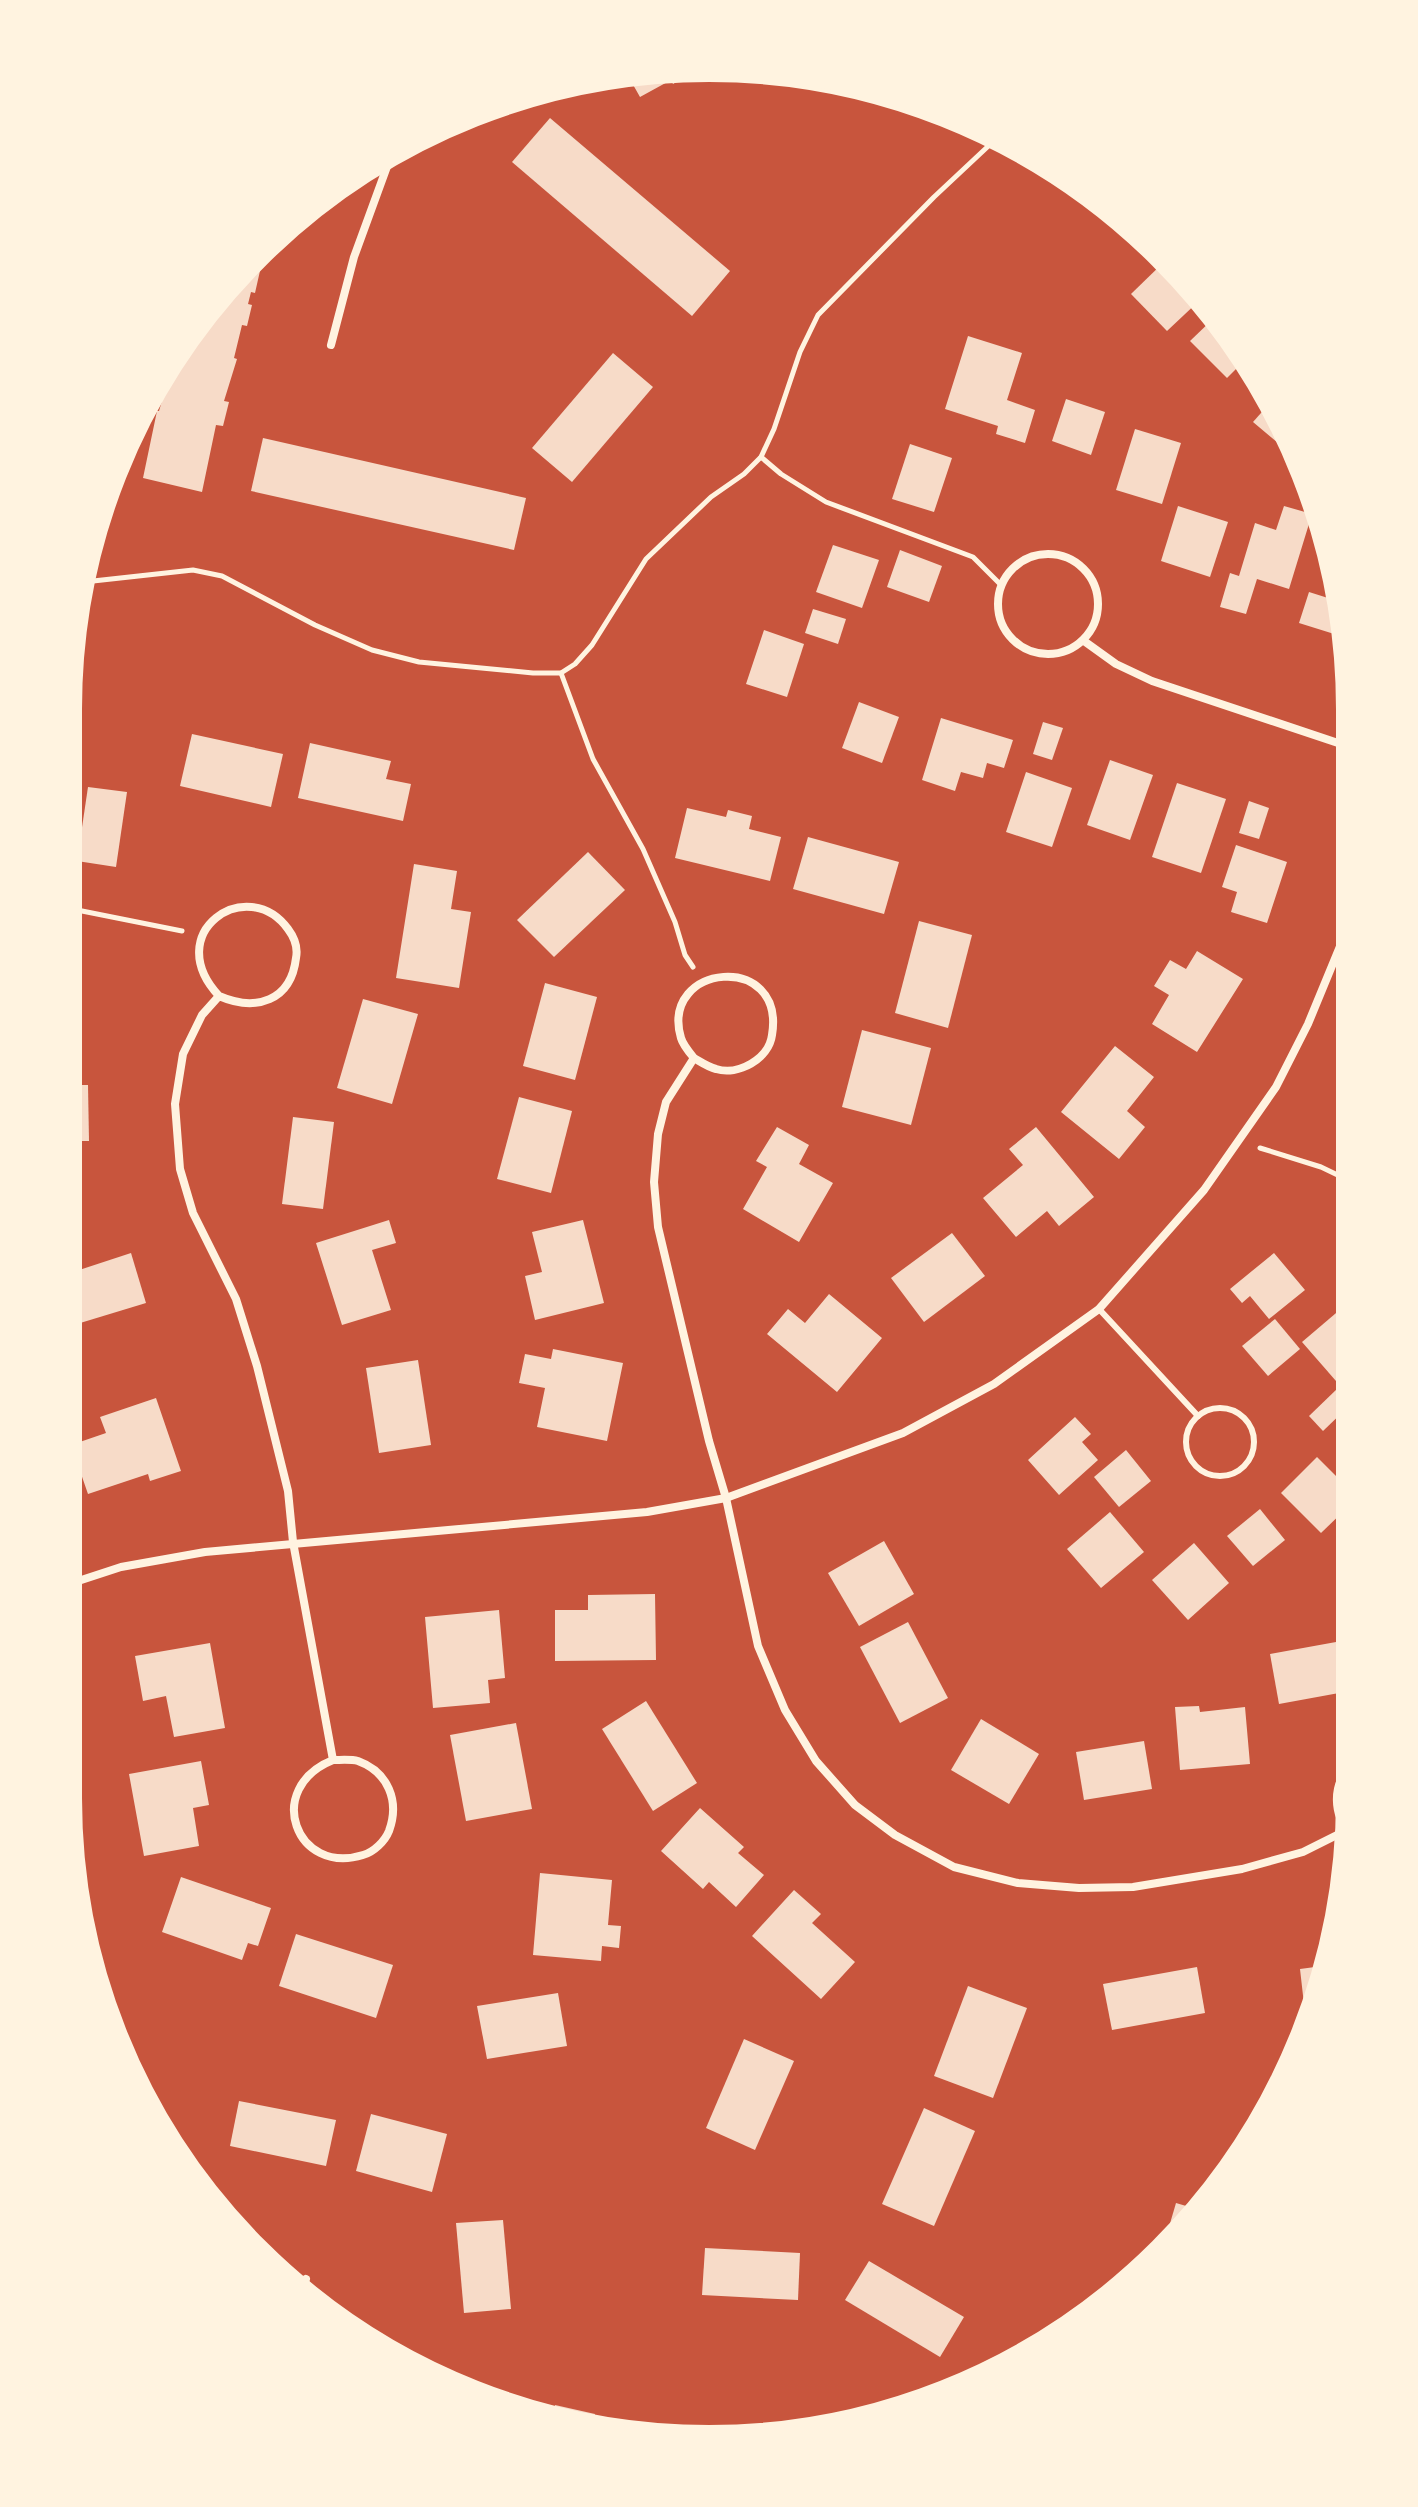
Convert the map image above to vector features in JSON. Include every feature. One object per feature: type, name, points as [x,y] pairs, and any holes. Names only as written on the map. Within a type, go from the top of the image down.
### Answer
[{"type":"street","points":[[331,345],[354,257],[386,170]]},
{"type":"street","points":[[1053,553],[1076,561],[1091,577],[1099,599],[1097,620],[1084,641],[1065,652],[1041,654],[1018,644],[1003,626],[998,606],[1001,585],[1014,566],[1030,556],[1053,553]]},
{"type":"street","points":[[1084,641],[1116,664],[1152,681],[1338,743]]},
{"type":"street","points":[[241,907],[263,909],[281,920],[292,934],[297,952],[294,974],[282,992],[259,1004],[238,1004],[219,996],[205,981],[198,954],[202,935],[212,921],[226,911],[241,907]]},
{"type":"street","points":[[80,1580],[121,1567],[205,1552],[647,1512],[726,1498],[903,1433],[994,1384],[1099,1309],[1204,1190],[1240,1142],[1276,1087],[1308,1024],[1338,951]]},
{"type":"street","points":[[726,974],[749,980],[767,996],[774,1015],[772,1040],[759,1059],[739,1069],[717,1070],[694,1058],[681,1039],[678,1015],[686,995],[703,980],[726,974]]},
{"type":"street","points":[[219,996],[202,1015],[183,1054],[175,1104],[180,1169],[193,1213],[236,1299],[257,1366],[288,1491],[293,1542],[333,1760]]},
{"type":"street","points":[[694,1058],[666,1102],[658,1134],[654,1182],[658,1227],[709,1441],[726,1498],[758,1646],[785,1710],[816,1761],[855,1805],[895,1835],[954,1867],[1018,1883],[1079,1888],[1133,1887],[1242,1869],[1303,1852],[1337,1837]]},
{"type":"street","points":[[333,1760],[356,1760],[379,1773],[392,1793],[395,1813],[388,1835],[371,1853],[347,1860],[323,1855],[303,1839],[295,1821],[294,1800],[302,1781],[316,1767],[333,1760]]},
{"type":"street","points":[[1338,1787],[1338,1811]]},
{"type":"lane","points":[[1099,1309],[1198,1416]]},
{"type":"lane","points":[[1217,1408],[1238,1413],[1246,1420],[1252,1430],[1253,1451],[1240,1469],[1218,1476],[1197,1467],[1190,1458],[1186,1436],[1198,1416],[1217,1408]]},
{"type":"path","points":[[93,581],[193,570],[222,576],[315,625],[372,650],[419,662],[561,673],[575,664],[592,645],[646,559],[711,497],[744,474],[761,457],[774,429],[800,352],[818,315],[989,146]]},
{"type":"path","points":[[761,457],[781,474],[826,502],[973,557],[1001,585]]},
{"type":"path","points":[[561,673],[593,759],[643,849],[675,922],[685,955],[703,980]]},
{"type":"path","points":[[80,911],[202,935]]},
{"type":"path","points":[[1240,1142],[1338,1175]]},
{"type":"building","points":[[669,81],[640,97],[633,84]]},
{"type":"building","points":[[550,118],[730,271],[692,316],[512,162]]},
{"type":"building","points":[[261,267],[255,293],[251,292],[248,304],[252,305],[247,326],[242,325],[234,358],[237,359],[224,401],[229,402],[223,426],[216,425],[202,492],[143,478],[164,394],[210,326]]},
{"type":"building","points":[[1158,268],[1193,307],[1167,331],[1131,294]]},
{"type":"building","points":[[1207,325],[1237,368],[1227,378],[1190,341]]},
{"type":"building","points":[[968,336],[1022,353],[1007,400],[1035,410],[1025,443],[996,434],[998,426],[945,409]]},
{"type":"building","points":[[613,353],[653,387],[572,482],[532,448]]},
{"type":"building","points":[[1066,399],[1105,412],[1091,455],[1052,441]]},
{"type":"building","points":[[1263,411],[1278,443],[1278,443],[1253,422]]},
{"type":"building","points":[[1135,429],[1181,443],[1162,504],[1116,490]]},
{"type":"building","points":[[263,438],[526,498],[514,550],[251,491]]},
{"type":"building","points":[[910,444],[952,458],[934,512],[892,499]]},
{"type":"building","points":[[1178,506],[1228,522],[1210,577],[1161,561]]},
{"type":"building","points":[[1284,506],[1307,512],[1310,522],[1289,589],[1257,579],[1246,614],[1220,607],[1230,573],[1239,576],[1255,523],[1276,530]]},
{"type":"building","points":[[833,545],[879,560],[862,608],[816,592]]},
{"type":"building","points":[[900,550],[942,566],[929,602],[887,587]]},
{"type":"building","points":[[1309,592],[1328,598],[1334,634],[1299,623]]},
{"type":"building","points":[[813,609],[846,619],[838,644],[805,633]]},
{"type":"building","points":[[764,630],[804,644],[787,697],[746,684]]},
{"type":"building","points":[[859,702],[899,717],[882,763],[842,748]]},
{"type":"building","points":[[941,718],[1013,740],[1004,768],[987,763],[983,778],[961,772],[955,791],[922,780]]},
{"type":"building","points":[[1043,722],[1063,728],[1052,760],[1033,754]]},
{"type":"building","points":[[192,734],[283,754],[271,807],[180,786]]},
{"type":"building","points":[[310,743],[391,761],[386,779],[411,784],[403,821],[298,798]]},
{"type":"building","points":[[1110,760],[1153,775],[1130,840],[1087,825]]},
{"type":"building","points":[[1026,772],[1072,788],[1052,847],[1006,832]]},
{"type":"building","points":[[1177,783],[1226,799],[1201,873],[1152,857]]},
{"type":"building","points":[[88,787],[127,792],[116,867],[80,861]]},
{"type":"building","points":[[1249,801],[1269,808],[1259,839],[1239,833]]},
{"type":"building","points":[[687,808],[726,817],[728,810],[752,816],[749,829],[781,837],[770,881],[675,858]]},
{"type":"building","points":[[808,837],[899,862],[884,914],[793,889]]},
{"type":"building","points":[[1236,845],[1287,862],[1267,923],[1231,912],[1237,892],[1222,887]]},
{"type":"building","points":[[588,852],[625,890],[554,957],[517,920]]},
{"type":"building","points":[[414,864],[457,871],[451,909],[471,912],[459,988],[396,978]]},
{"type":"building","points":[[919,921],[972,935],[948,1028],[895,1013]]},
{"type":"building","points":[[1197,951],[1243,979],[1197,1052],[1152,1024],[1169,995],[1154,986],[1170,960],[1186,969]]},
{"type":"building","points":[[545,983],[597,997],[575,1080],[523,1066]]},
{"type":"building","points":[[363,999],[418,1014],[392,1104],[337,1088]]},
{"type":"building","points":[[862,1030],[931,1048],[911,1125],[842,1107]]},
{"type":"building","points":[[1115,1046],[1154,1077],[1127,1111],[1145,1127],[1119,1159],[1061,1112]]},
{"type":"building","points":[[80,1085],[88,1085],[89,1141],[80,1141]]},
{"type":"building","points":[[519,1097],[572,1111],[551,1193],[497,1179]]},
{"type":"building","points":[[293,1117],[334,1122],[323,1209],[282,1204]]},
{"type":"building","points":[[777,1127],[809,1145],[799,1164],[833,1183],[799,1242],[743,1209],[767,1167],[756,1161]]},
{"type":"building","points":[[1036,1127],[1094,1197],[1059,1226],[1047,1211],[1016,1237],[983,1198],[1023,1165],[1009,1149]]},
{"type":"building","points":[[389,1220],[396,1243],[372,1250],[391,1310],[342,1325],[316,1243]]},
{"type":"building","points":[[583,1220],[604,1303],[535,1320],[525,1276],[542,1272],[532,1232]]},
{"type":"building","points":[[952,1233],[985,1276],[924,1322],[891,1278]]},
{"type":"building","points":[[131,1253],[146,1303],[80,1323],[80,1270]]},
{"type":"building","points":[[1274,1253],[1305,1290],[1269,1319],[1250,1296],[1242,1303],[1230,1289]]},
{"type":"building","points":[[829,1294],[882,1338],[837,1392],[767,1334],[788,1309],[805,1323]]},
{"type":"building","points":[[1338,1311],[1338,1379],[1336,1381],[1302,1342]]},
{"type":"building","points":[[1275,1319],[1300,1349],[1268,1376],[1242,1346]]},
{"type":"building","points":[[553,1349],[623,1363],[607,1441],[537,1427],[545,1388],[519,1383],[525,1354],[551,1359]]},
{"type":"building","points":[[418,1360],[431,1445],[379,1453],[366,1368]]},
{"type":"building","points":[[1338,1388],[1338,1417],[1323,1431],[1309,1416]]},
{"type":"building","points":[[156,1398],[181,1471],[150,1481],[148,1474],[88,1494],[80,1471],[80,1442],[106,1433],[100,1417]]},
{"type":"building","points":[[1075,1417],[1091,1434],[1082,1442],[1098,1460],[1059,1495],[1028,1460]]},
{"type":"building","points":[[1126,1450],[1151,1481],[1119,1507],[1094,1477]]},
{"type":"building","points":[[1317,1457],[1338,1478],[1338,1517],[1321,1533],[1281,1493]]},
{"type":"building","points":[[1260,1509],[1285,1540],[1253,1566],[1227,1536]]},
{"type":"building","points":[[1110,1512],[1144,1552],[1101,1588],[1067,1549]]},
{"type":"building","points":[[884,1541],[914,1594],[859,1626],[828,1573]]},
{"type":"building","points":[[1194,1543],[1229,1583],[1188,1620],[1152,1580]]},
{"type":"building","points":[[655,1594],[656,1660],[555,1661],[555,1610],[588,1610],[588,1595]]},
{"type":"building","points":[[499,1610],[505,1678],[488,1680],[490,1703],[433,1708],[425,1617]]},
{"type":"building","points":[[908,1622],[948,1698],[900,1723],[860,1647]]},
{"type":"building","points":[[1338,1642],[1338,1693],[1279,1704],[1270,1654]]},
{"type":"building","points":[[210,1643],[225,1728],[174,1737],[166,1696],[143,1701],[135,1656]]},
{"type":"building","points":[[646,1701],[697,1783],[653,1811],[602,1729]]},
{"type":"building","points":[[1199,1706],[1200,1712],[1245,1707],[1250,1764],[1180,1770],[1175,1707]]},
{"type":"building","points":[[981,1719],[1039,1754],[1009,1804],[951,1770]]},
{"type":"building","points":[[516,1723],[532,1809],[466,1821],[450,1735]]},
{"type":"building","points":[[1144,1741],[1152,1789],[1084,1800],[1076,1752]]},
{"type":"building","points":[[201,1761],[209,1805],[193,1808],[199,1846],[144,1856],[129,1774]]},
{"type":"building","points":[[700,1808],[744,1847],[738,1853],[764,1875],[736,1907],[709,1882],[703,1889],[661,1851]]},
{"type":"building","points":[[540,1873],[612,1880],[608,1925],[621,1926],[619,1948],[602,1946],[601,1961],[533,1955]]},
{"type":"building","points":[[181,1877],[271,1908],[258,1946],[248,1943],[242,1960],[162,1932]]},
{"type":"building","points":[[794,1890],[821,1914],[812,1923],[855,1962],[821,1999],[752,1936]]},
{"type":"building","points":[[296,1934],[393,1965],[376,2018],[279,1986]]},
{"type":"building","points":[[1197,1967],[1205,2013],[1112,2030],[1103,1984]]},
{"type":"building","points":[[1315,1967],[1304,2003],[1300,1969]]},
{"type":"building","points":[[968,1986],[1027,2008],[993,2098],[934,2076]]},
{"type":"building","points":[[558,1993],[567,2046],[487,2059],[477,2006]]},
{"type":"building","points":[[744,2039],[794,2061],[755,2150],[706,2128]]},
{"type":"building","points":[[239,2101],[336,2120],[326,2166],[230,2146]]},
{"type":"building","points":[[924,2108],[975,2131],[934,2226],[882,2204]]},
{"type":"building","points":[[371,2114],[447,2134],[432,2192],[356,2171]]},
{"type":"building","points":[[1176,2203],[1187,2206],[1182,2213],[1169,2227]]},
{"type":"building","points":[[503,2220],[511,2309],[464,2313],[456,2223]]},
{"type":"building","points":[[705,2248],[800,2253],[798,2300],[702,2295]]},
{"type":"building","points":[[869,2261],[964,2317],[940,2357],[845,2300]]},
{"type":"building","points":[[555,2405],[595,2414],[595,2416],[554,2408]]}]
